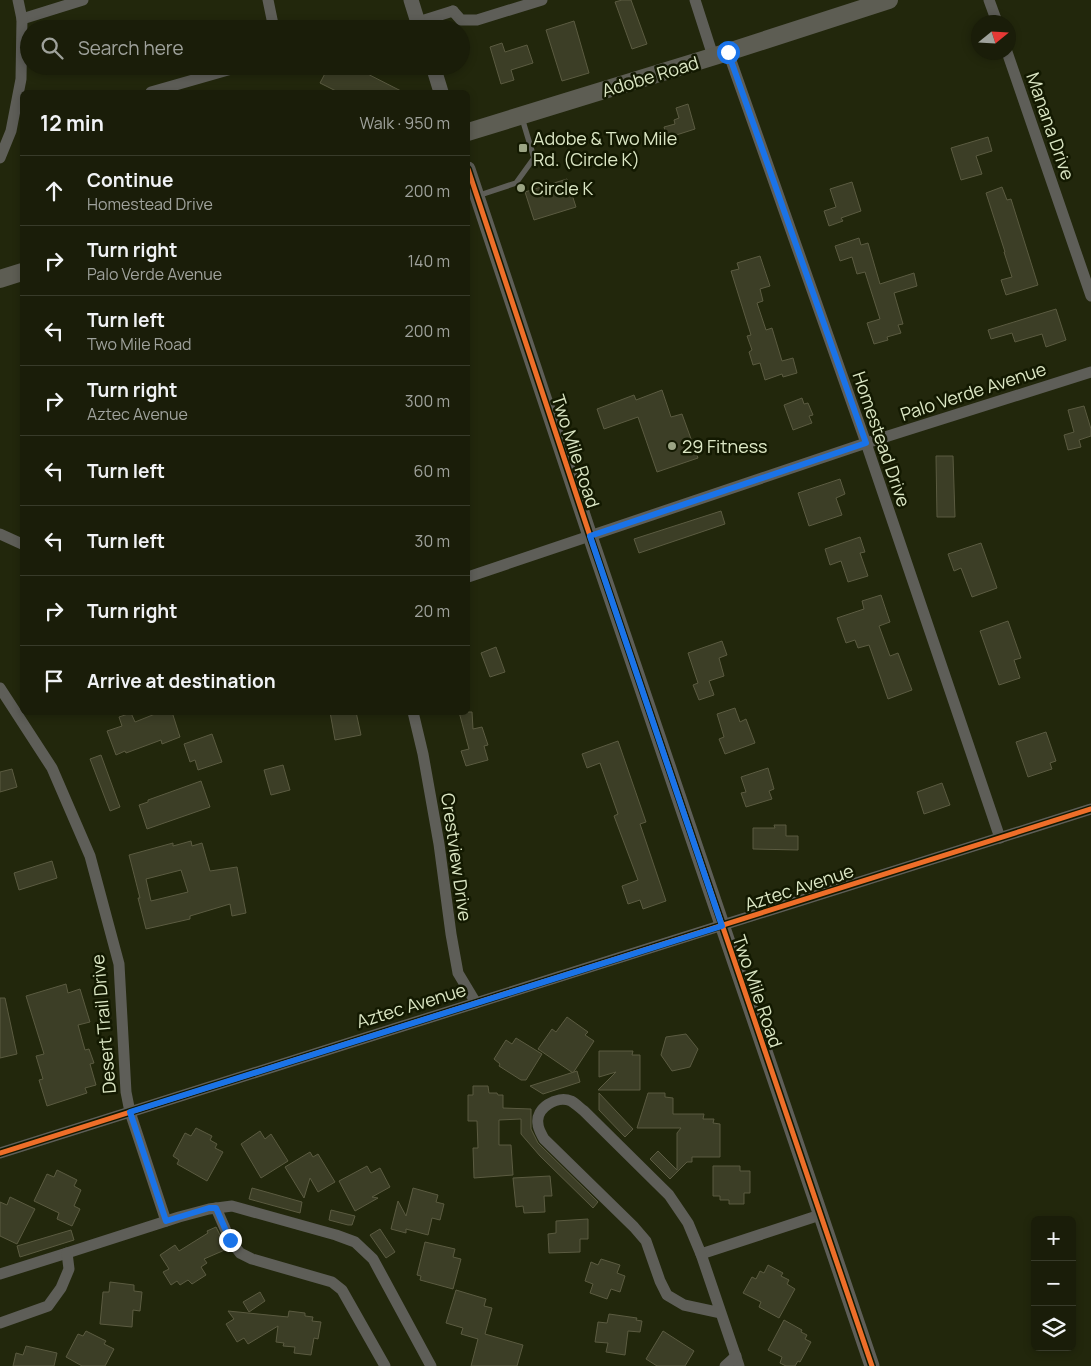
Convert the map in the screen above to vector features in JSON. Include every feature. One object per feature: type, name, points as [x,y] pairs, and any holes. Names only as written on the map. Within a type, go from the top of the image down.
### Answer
[{"type":"main road","name":"Adobe Road","points":[[470,131],[890,0]]},
{"type":"main road","points":[[0,279],[20,273]]},
{"type":"street","points":[[18,0],[22,19],[83,0]]},
{"type":"street","points":[[268,0],[272,20]]},
{"type":"street","points":[[410,0],[417,20]]},
{"type":"street","points":[[428,20],[454,6],[461,20],[477,20],[542,0]]},
{"type":"street","name":"Homestead Drive","points":[[695,0],[720,54],[866,443],[1000,838]]},
{"type":"street","points":[[989,0],[994,15]]},
{"type":"street","name":"Manana Drive","points":[[1010,60],[1091,296]]},
{"type":"street","points":[[20,90],[21,75]]},
{"type":"street","points":[[158,90],[210,75]]},
{"type":"street","points":[[436,75],[440,90]]},
{"type":"street","points":[[0,158],[17,130],[20,92]]},
{"type":"street","name":"Two Mile Road","points":[[470,175],[590,536],[872,1366]]},
{"type":"street","name":"Palo Verde Avenue","points":[[470,576],[866,443],[1091,372]]},
{"type":"street","points":[[0,534],[20,543]]},
{"type":"street","name":"Desert Trail Drive","points":[[0,688],[52,768],[90,856],[119,964],[126,1092],[130,1112],[166,1221]]},
{"type":"street","name":"Crestview Drive","points":[[414,715],[423,754],[439,844],[458,973],[476,1003]]},
{"type":"street","name":"Aztec Avenue","points":[[0,1153],[1091,809]]},
{"type":"street","points":[[721,1313],[684,1305],[667,1295],[646,1241],[544,1139],[537,1124],[540,1114],[548,1104],[557,1100],[570,1101],[584,1111],[669,1195],[688,1223],[701,1254],[721,1313],[737,1361],[725,1366]]},
{"type":"street","points":[[0,1274],[209,1208],[232,1206],[356,1242],[372,1259],[432,1366]]},
{"type":"street","points":[[216,1208],[230,1240],[240,1253],[252,1259],[332,1282],[342,1290],[385,1366]]},
{"type":"street","points":[[701,1254],[820,1215]]},
{"type":"street","points":[[0,1323],[48,1306],[61,1288],[69,1269],[67,1253]]},
{"type":"lane","points":[[477,196],[516,183],[534,158],[521,116]]},
{"type":"building","points":[[631,0],[647,44],[632,49],[615,2]]},
{"type":"building","points":[[574,21],[589,73],[562,81],[546,30]]},
{"type":"building","points":[[502,43],[505,52],[527,45],[533,63],[511,70],[514,80],[501,84],[490,47]]},
{"type":"building","points":[[324,75],[370,75],[399,90],[334,90],[320,83]]},
{"type":"building","points":[[688,104],[695,129],[667,138],[664,127],[675,124],[674,120],[679,118],[676,108]]},
{"type":"building","points":[[988,137],[992,151],[976,156],[982,174],[961,180],[951,148]]},
{"type":"building","points":[[567,179],[576,207],[534,220],[525,192]]},
{"type":"building","points":[[852,182],[861,211],[841,218],[843,221],[829,226],[824,211],[836,207],[830,189]]},
{"type":"building","points":[[1002,187],[1007,200],[1011,199],[1038,285],[1006,295],[1001,280],[1012,277],[986,193]]},
{"type":"building","points":[[859,238],[861,245],[868,243],[880,284],[914,273],[917,286],[894,293],[903,324],[898,325],[901,333],[887,337],[888,340],[874,344],[867,323],[880,319],[865,272],[857,274],[852,257],[840,261],[835,246]]},
{"type":"building","points":[[760,256],[770,286],[760,289],[763,301],[757,303],[766,330],[772,328],[782,361],[793,358],[797,373],[783,377],[782,374],[765,380],[760,363],[753,365],[749,352],[752,350],[747,336],[751,335],[731,271],[739,269],[737,263]]},
{"type":"building","points":[[1056,309],[1066,340],[1046,347],[1042,334],[1015,342],[1012,333],[991,339],[988,330]]},
{"type":"building","points":[[662,390],[671,417],[682,414],[698,458],[657,472],[638,417],[604,429],[597,409],[634,395],[636,400]]},
{"type":"building","points":[[802,398],[804,404],[808,403],[813,415],[809,416],[812,423],[793,430],[784,405]]},
{"type":"building","points":[[1084,406],[1091,429],[1091,436],[1079,440],[1081,447],[1068,450],[1064,435],[1074,432],[1068,410]]},
{"type":"building","points":[[936,456],[953,456],[955,517],[937,517]]},
{"type":"building","points":[[840,479],[845,494],[836,498],[842,515],[809,526],[798,493]]},
{"type":"building","points":[[721,511],[725,524],[639,553],[634,539]]},
{"type":"building","points":[[860,537],[865,552],[860,553],[868,576],[848,582],[841,561],[830,565],[825,549]]},
{"type":"building","points":[[981,543],[997,588],[972,597],[961,568],[954,571],[948,554]]},
{"type":"building","points":[[881,595],[890,622],[879,626],[890,656],[898,653],[912,690],[888,699],[869,645],[858,648],[855,640],[846,643],[837,618],[864,609],[862,601]]},
{"type":"building","points":[[1008,621],[1021,658],[1014,660],[1020,678],[999,685],[980,631]]},
{"type":"building","points":[[722,641],[727,655],[719,658],[724,676],[709,681],[714,695],[699,700],[693,685],[698,683],[688,653]]},
{"type":"building","points":[[496,647],[505,672],[490,677],[481,653]]},
{"type":"building","points":[[735,708],[740,722],[746,719],[755,743],[725,754],[719,739],[724,737],[717,714]]},
{"type":"building","points":[[470,712],[472,712],[473,729],[482,727],[488,745],[484,746],[488,760],[466,766],[461,751],[469,749],[460,715],[470,715]]},
{"type":"building","points":[[125,715],[132,715],[135,722],[152,715],[173,715],[180,737],[162,744],[161,740],[116,755],[107,731],[122,726],[119,717]]},
{"type":"building","points":[[331,715],[357,715],[361,735],[335,740]]},
{"type":"building","points":[[1046,732],[1056,761],[1050,763],[1052,769],[1028,777],[1016,742]]},
{"type":"building","points":[[212,734],[222,762],[198,770],[195,760],[190,762],[184,744]]},
{"type":"building","points":[[618,741],[646,822],[640,824],[666,901],[643,909],[640,900],[628,904],[622,886],[638,880],[614,816],[618,814],[600,763],[587,768],[582,754]]},
{"type":"building","points":[[101,755],[120,807],[110,811],[90,759]]},
{"type":"building","points":[[283,765],[290,790],[271,795],[264,770]]},
{"type":"building","points":[[768,768],[774,789],[769,791],[772,799],[746,807],[741,793],[746,792],[741,777]]},
{"type":"building","points":[[12,769],[17,787],[0,792],[0,772]]},
{"type":"building","points":[[201,781],[210,807],[147,829],[139,805]]},
{"type":"building","points":[[942,783],[950,805],[924,814],[917,792]]},
{"type":"building","points":[[774,825],[786,825],[786,836],[798,836],[798,850],[753,849],[753,828],[775,828]]},
{"type":"building","points":[[191,841],[192,846],[202,843],[210,871],[237,867],[246,913],[232,916],[230,904],[190,916],[190,919],[146,929],[129,855],[173,843],[173,846]],"holes":[[[181,870],[188,892],[151,901],[146,879]]]},
{"type":"building","points":[[52,861],[57,878],[19,890],[14,873]]},
{"type":"building","points":[[66,984],[68,993],[80,989],[90,1022],[78,1025],[85,1050],[89,1049],[94,1063],[90,1064],[96,1085],[85,1088],[87,1093],[47,1106],[39,1080],[43,1079],[36,1056],[44,1054],[26,996]]},
{"type":"building","points":[[0,998],[5,998],[17,1054],[0,1058]]},
{"type":"building","points":[[567,1017],[588,1032],[585,1035],[594,1041],[573,1073],[538,1049],[552,1029],[556,1032]]},
{"type":"building","points":[[686,1034],[698,1049],[690,1067],[672,1071],[661,1055],[666,1037]]},
{"type":"building","points":[[516,1038],[542,1054],[526,1080],[521,1080],[499,1066],[500,1064],[494,1059],[506,1040],[512,1044]]},
{"type":"building","points":[[599,1051],[633,1051],[632,1055],[640,1055],[640,1090],[598,1090],[616,1072],[599,1077]]},
{"type":"building","points":[[577,1071],[580,1082],[543,1094],[530,1086]]},
{"type":"building","points":[[473,1086],[488,1086],[489,1093],[503,1095],[503,1108],[531,1109],[531,1129],[538,1143],[598,1202],[593,1208],[540,1156],[521,1134],[521,1119],[499,1120],[499,1145],[511,1145],[513,1175],[474,1178],[473,1148],[478,1148],[477,1121],[468,1121],[468,1095],[473,1095]]},
{"type":"building","points":[[599,1093],[633,1129],[625,1137],[599,1110]]},
{"type":"building","points":[[648,1093],[665,1093],[665,1097],[673,1098],[673,1114],[704,1114],[703,1119],[714,1119],[713,1123],[720,1124],[720,1157],[692,1157],[692,1162],[687,1162],[670,1179],[650,1159],[658,1151],[677,1170],[677,1133],[681,1128],[637,1128]]},
{"type":"building","points":[[196,1128],[212,1136],[210,1140],[217,1144],[215,1148],[223,1152],[207,1181],[177,1164],[179,1160],[173,1156],[185,1133],[191,1136]]},
{"type":"building","points":[[260,1131],[265,1139],[271,1134],[288,1161],[261,1178],[241,1144]]},
{"type":"building","points":[[310,1152],[313,1157],[318,1154],[335,1182],[318,1192],[310,1178],[304,1198],[285,1167]]},
{"type":"building","points":[[367,1166],[371,1173],[380,1168],[390,1187],[372,1197],[378,1198],[355,1211],[339,1181]]},
{"type":"building","points":[[713,1166],[740,1166],[740,1171],[750,1171],[750,1193],[744,1193],[744,1204],[729,1204],[729,1200],[720,1200],[720,1196],[713,1196]]},
{"type":"building","points":[[57,1170],[77,1180],[74,1186],[81,1190],[74,1206],[80,1209],[72,1226],[57,1219],[59,1213],[34,1201],[47,1174],[54,1177]]},
{"type":"building","points":[[550,1176],[552,1196],[544,1196],[545,1212],[524,1213],[523,1206],[516,1207],[513,1178]]},
{"type":"building","points":[[252,1188],[302,1202],[300,1213],[249,1199]]},
{"type":"building","points":[[413,1188],[438,1195],[436,1202],[444,1204],[440,1220],[432,1218],[428,1235],[406,1229],[406,1233],[391,1229],[398,1201],[406,1216]]},
{"type":"building","points":[[10,1197],[35,1209],[17,1244],[0,1236],[0,1202],[7,1205]]},
{"type":"building","points":[[331,1210],[355,1216],[352,1225],[329,1220]]},
{"type":"building","points":[[588,1219],[588,1239],[580,1239],[580,1252],[549,1253],[548,1234],[556,1233],[556,1221]]},
{"type":"building","points":[[216,1227],[227,1249],[204,1259],[207,1263],[201,1267],[206,1275],[192,1284],[188,1280],[180,1285],[177,1281],[171,1285],[163,1272],[169,1269],[160,1255],[175,1245],[179,1251],[208,1233],[207,1231]]},
{"type":"building","points":[[380,1229],[395,1252],[386,1258],[370,1235]]},
{"type":"building","points":[[71,1230],[74,1240],[20,1257],[17,1246]]},
{"type":"building","points":[[425,1242],[455,1249],[453,1257],[461,1259],[453,1289],[420,1280],[421,1276],[417,1275]]},
{"type":"building","points":[[601,1259],[620,1265],[617,1273],[625,1276],[620,1292],[611,1289],[607,1299],[590,1293],[593,1284],[585,1281],[591,1262],[598,1265]]},
{"type":"building","points":[[768,1265],[783,1273],[781,1276],[789,1280],[787,1284],[795,1289],[779,1318],[759,1307],[761,1302],[743,1293],[752,1277],[756,1279],[760,1271],[764,1273]]},
{"type":"building","points":[[110,1282],[134,1285],[134,1291],[142,1292],[140,1311],[133,1310],[132,1327],[100,1324],[103,1292],[109,1292]]},
{"type":"building","points":[[456,1290],[486,1299],[484,1306],[492,1308],[485,1334],[523,1345],[517,1366],[471,1366],[478,1339],[461,1334],[463,1328],[446,1323]]},
{"type":"building","points":[[260,1292],[265,1301],[249,1312],[243,1302]]},
{"type":"building","points":[[228,1311],[288,1317],[289,1311],[305,1313],[305,1316],[313,1317],[312,1321],[321,1322],[318,1339],[314,1338],[311,1355],[294,1353],[295,1347],[283,1346],[284,1343],[276,1342],[278,1326],[248,1344],[244,1338],[237,1342],[226,1324],[234,1319]]},
{"type":"building","points":[[609,1314],[637,1318],[636,1320],[642,1321],[640,1332],[628,1331],[625,1355],[606,1352],[608,1343],[595,1342],[598,1322],[607,1323]]},
{"type":"building","points":[[784,1320],[802,1330],[801,1332],[807,1335],[805,1339],[811,1342],[800,1362],[798,1361],[795,1366],[786,1366],[780,1363],[782,1357],[768,1350]]},
{"type":"building","points":[[86,1331],[106,1341],[104,1344],[114,1349],[105,1366],[82,1366],[66,1357],[78,1334],[83,1336]]},
{"type":"building","points":[[663,1331],[694,1351],[685,1366],[657,1366],[646,1359]]},
{"type":"building","points":[[26,1346],[57,1353],[54,1366],[13,1366],[16,1353],[23,1355]]},
{"type":"cycle path","points":[[470,175],[590,536],[872,1366]]},
{"type":"cycle path","points":[[0,1153],[1091,809]]},
{"type":"place","name":"Adobe & Two Mile Rd. (Circle K)","points":[[523,148]]},
{"type":"place","name":"Circle K","points":[[521,188]]},
{"type":"place","name":"29 Fitness","points":[[672,446]]},
{"type":"route","points":[[230,1240],[216,1208],[209,1208],[166,1221],[130,1112],[722,926],[590,536],[866,443],[728,52]]}]
